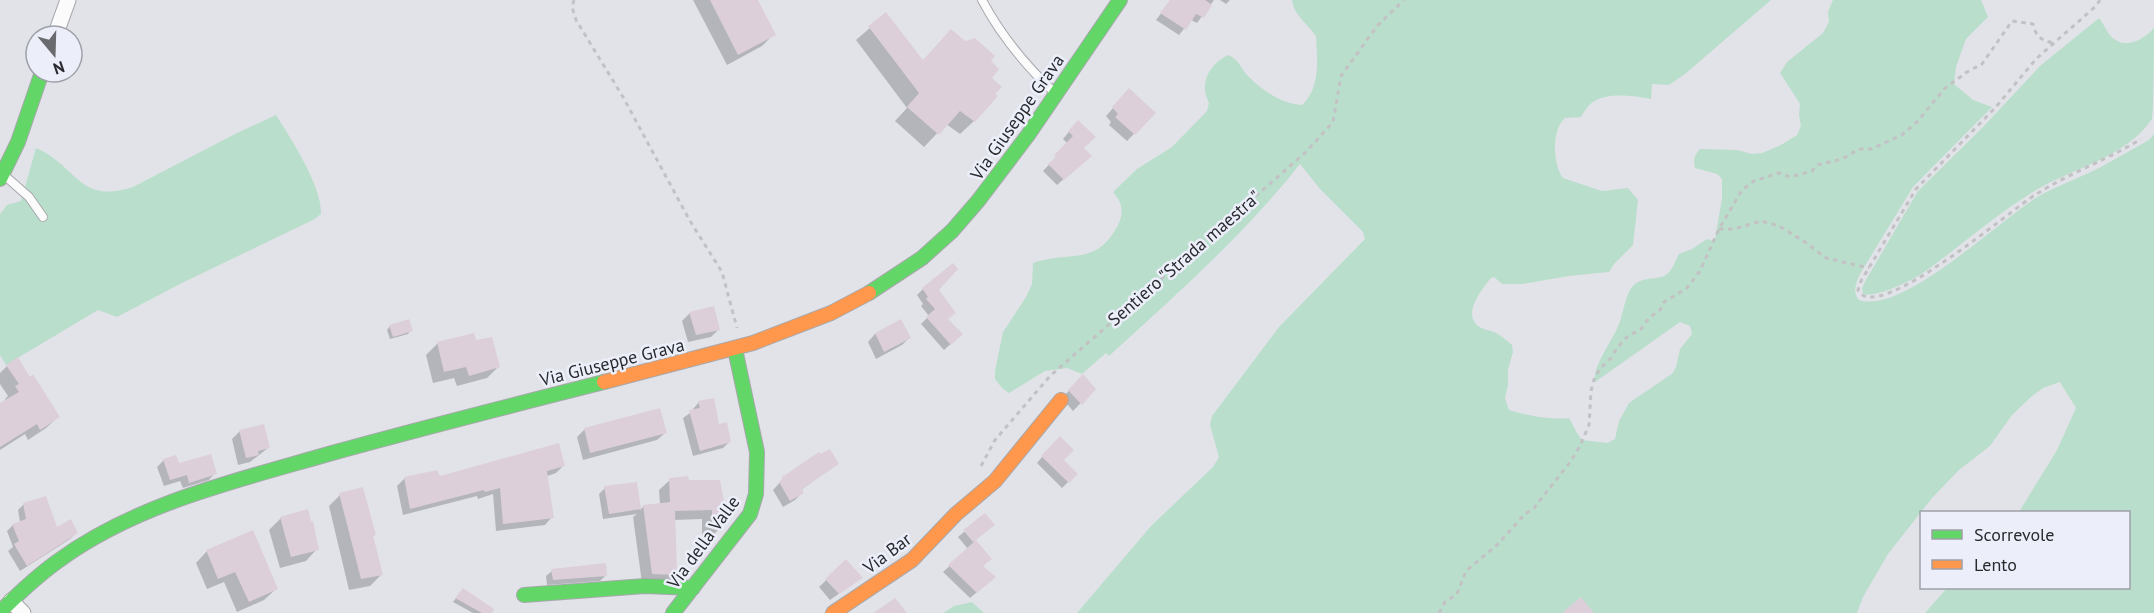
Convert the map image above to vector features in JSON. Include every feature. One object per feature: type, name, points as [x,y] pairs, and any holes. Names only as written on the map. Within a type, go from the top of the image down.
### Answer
[{"type":"main road","name":"Via Giuseppe Grava","points":[[4,604],[56,562],[90,540],[144,512],[195,493],[305,460],[738,348],[819,320],[871,293],[909,268],[968,216],[1057,94],[1120,0]]},
{"type":"main road","points":[[2,176],[18,142],[38,84]]},
{"type":"main road","name":"Via della Valle","points":[[673,613],[750,513],[756,495],[758,457],[738,348]]},
{"type":"main road","name":"Via Bar","points":[[833,613],[912,560],[956,514],[995,481],[1061,400]]},
{"type":"main road","points":[[524,595],[645,586],[693,588]]},
{"type":"street","points":[[59,24],[68,0]]},
{"type":"street","points":[[4,604],[23,613]]},
{"type":"lane","points":[[982,0],[993,21],[1030,70],[1057,94]]},
{"type":"lane","points":[[2,176],[29,197],[43,217]]},
{"type":"path","points":[[573,0],[572,7],[576,20],[623,97],[690,220],[722,272],[738,348]]},
{"type":"path","name":"Sentiero \"Strada maestra\"","points":[[978,472],[995,440],[1050,376],[1306,152],[1333,122],[1341,76],[1377,26],[1404,0]]},
{"type":"path","points":[[2100,0],[2097,6],[2036,59],[1995,108],[1916,189],[1869,268],[1858,290],[1861,296],[1866,298],[1892,292],[1927,274],[2034,195],[2112,157],[2141,140]]},
{"type":"path","points":[[1439,613],[1445,602],[1457,594],[1466,572],[1534,508],[1571,461],[1589,425],[1591,391],[1595,376],[1627,337],[1641,329],[1649,318],[1660,310],[1664,302],[1687,288],[1700,271],[1719,229],[1743,190],[1754,181],[1779,173],[1790,177],[1812,171],[1817,165],[1842,159],[1859,149],[1871,149],[1902,135],[1918,121],[1944,89],[1982,64],[2012,21],[2033,24],[2035,34],[2043,41],[2053,43]]},
{"type":"path","points":[[1719,229],[1734,229],[1761,221],[1779,226],[1826,258],[1869,268]]},
{"type":"green space","points":[[1292,0],[1771,0],[1685,74],[1669,85],[1652,84],[1651,99],[1606,97],[1591,103],[1581,117],[1565,118],[1560,123],[1555,148],[1557,165],[1563,178],[1602,191],[1628,188],[1638,200],[1633,245],[1609,272],[1523,284],[1502,284],[1494,277],[1487,282],[1473,308],[1472,314],[1478,326],[1498,334],[1512,345],[1513,352],[1508,370],[1505,398],[1509,410],[1539,417],[1569,418],[1582,440],[1607,443],[1615,439],[1619,421],[1629,403],[1673,373],[1680,349],[1692,334],[1690,326],[1680,322],[1595,382],[1597,367],[1618,326],[1632,287],[1639,281],[1667,274],[1679,254],[1707,239],[1713,241],[1715,239],[1722,198],[1722,179],[1717,174],[1695,168],[1694,158],[1700,149],[1762,153],[1797,135],[1801,126],[1800,104],[1780,73],[1787,62],[1823,33],[1829,22],[1828,12],[1833,0],[1981,0],[1988,17],[1966,39],[1956,67],[1954,84],[1973,100],[1992,107],[1913,187],[1860,274],[1855,287],[1856,294],[1859,300],[1878,301],[1925,280],[2039,196],[2101,167],[2149,140],[2154,134],[2154,613],[1925,613],[1946,589],[2130,589],[2130,511],[2020,511],[2057,450],[2076,408],[2060,382],[2043,388],[2032,396],[2012,415],[1990,446],[1959,470],[1920,511],[1888,554],[1863,597],[1857,613],[1077,613],[1151,526],[1213,467],[1219,457],[1210,425],[1212,416],[1279,327],[1365,239],[1363,232],[1320,189],[1300,164],[1209,264],[1109,356],[1106,353],[1082,374],[1067,368],[1045,371],[1009,393],[995,379],[1003,332],[1032,284],[1033,263],[1092,252],[1110,237],[1119,223],[1122,211],[1113,192],[1137,169],[1172,147],[1207,111],[1209,103],[1205,82],[1215,64],[1221,59],[1228,55],[1232,57],[1260,87],[1286,102],[1302,105],[1315,82],[1316,36],[1293,6]]},
{"type":"green space","points":[[2099,18],[2112,37],[2119,42],[2130,43],[2141,39],[2154,28],[2152,119],[2141,132],[2113,153],[2033,192],[1916,277],[1888,290],[1863,294],[1862,288],[1867,278],[1918,191],[1983,127],[2040,66]]},
{"type":"green space","points":[[276,115],[311,177],[320,203],[321,214],[117,317],[98,310],[6,365],[0,355],[0,214],[7,205],[21,201],[36,148],[50,155],[89,187],[100,191],[115,191],[133,187]]},
{"type":"green space","points":[[972,602],[984,613],[943,613],[954,606]]},
{"type":"building","points":[[710,0],[758,0],[776,35],[738,55]]},
{"type":"building","points":[[1170,0],[1205,0],[1212,5],[1204,18],[1196,14],[1186,30],[1160,13]]},
{"type":"building","points":[[886,12],[923,60],[951,29],[965,41],[975,38],[995,56],[991,61],[999,69],[992,78],[1002,87],[995,94],[998,96],[975,122],[960,111],[939,135],[907,107],[919,93],[868,26]]},
{"type":"building","points":[[1129,88],[1156,113],[1135,135],[1115,117],[1118,114],[1112,107]]},
{"type":"building","points":[[1078,120],[1096,137],[1084,148],[1092,156],[1064,180],[1048,164],[1073,136],[1068,131]]},
{"type":"building","points":[[953,263],[958,269],[939,290],[956,313],[948,319],[963,334],[951,345],[926,317],[935,309],[926,299],[928,297],[922,288]]},
{"type":"building","points":[[714,306],[720,330],[696,335],[689,312]]},
{"type":"building","points":[[409,319],[413,331],[393,337],[389,325]]},
{"type":"building","points":[[901,319],[911,338],[884,352],[875,333]]},
{"type":"building","points":[[474,333],[476,340],[492,337],[500,367],[469,376],[466,367],[444,372],[437,342]]},
{"type":"building","points":[[18,357],[30,377],[33,374],[60,417],[40,430],[37,424],[0,447],[0,403],[19,392],[15,386],[19,384],[6,365]]},
{"type":"building","points":[[1083,374],[1096,389],[1082,405],[1068,390]]},
{"type":"building","points":[[714,398],[719,424],[727,422],[731,442],[700,451],[689,410],[700,408],[698,401]]},
{"type":"building","points":[[660,408],[667,433],[590,453],[584,428]]},
{"type":"building","points":[[264,424],[270,448],[258,451],[259,455],[246,458],[239,430]]},
{"type":"building","points":[[1060,436],[1074,450],[1064,460],[1078,474],[1069,483],[1041,456]]},
{"type":"building","points":[[559,443],[565,466],[547,471],[554,518],[503,524],[500,488],[410,509],[404,477],[437,470],[440,476]]},
{"type":"building","points":[[830,449],[839,464],[802,489],[804,493],[790,501],[779,482],[782,477],[819,452],[820,454]]},
{"type":"building","points":[[211,454],[217,474],[189,483],[187,475],[170,480],[163,459],[176,455],[179,463]]},
{"type":"building","points":[[688,476],[689,480],[720,480],[728,521],[726,524],[712,525],[712,510],[675,511],[677,575],[652,574],[643,505],[670,502],[669,478]]},
{"type":"building","points":[[637,482],[641,509],[609,514],[604,486]]},
{"type":"building","points":[[363,487],[376,535],[373,535],[383,575],[361,579],[339,493]]},
{"type":"building","points":[[46,496],[57,527],[71,519],[78,533],[27,566],[14,544],[19,541],[12,524],[26,519],[23,503]]},
{"type":"building","points":[[308,509],[319,550],[291,557],[280,517]]},
{"type":"building","points":[[985,513],[995,525],[976,540],[992,559],[983,566],[996,577],[977,593],[948,565],[975,541],[973,542],[963,530]]},
{"type":"building","points":[[253,530],[278,589],[249,602],[235,572],[218,579],[206,550]]},
{"type":"building","points":[[846,559],[863,578],[839,594],[825,579]]},
{"type":"building","points":[[606,563],[607,576],[553,580],[551,569]]},
{"type":"building","points":[[463,588],[494,609],[492,613],[482,613],[455,598]]},
{"type":"building","points":[[1581,597],[1594,613],[1562,613]]},
{"type":"building","points":[[895,598],[907,613],[873,613]]},
{"type":"traffic: fast","points":[[869,293],[922,258],[952,231],[978,201],[1028,135],[1120,0]]},
{"type":"traffic: fast","points":[[0,179],[18,142],[38,84]]},
{"type":"traffic: fast","points":[[673,613],[750,514],[756,494],[757,452],[735,349]]},
{"type":"traffic: fast","points":[[0,612],[58,561],[121,523],[155,508],[225,484],[332,453],[604,382]]},
{"type":"traffic: fast","points":[[524,595],[645,586],[693,588]]},
{"type":"traffic: slow","points":[[604,382],[753,343],[831,313],[869,293]]},
{"type":"traffic: slow","points":[[833,613],[912,560],[956,514],[995,481],[1061,400]]}]
